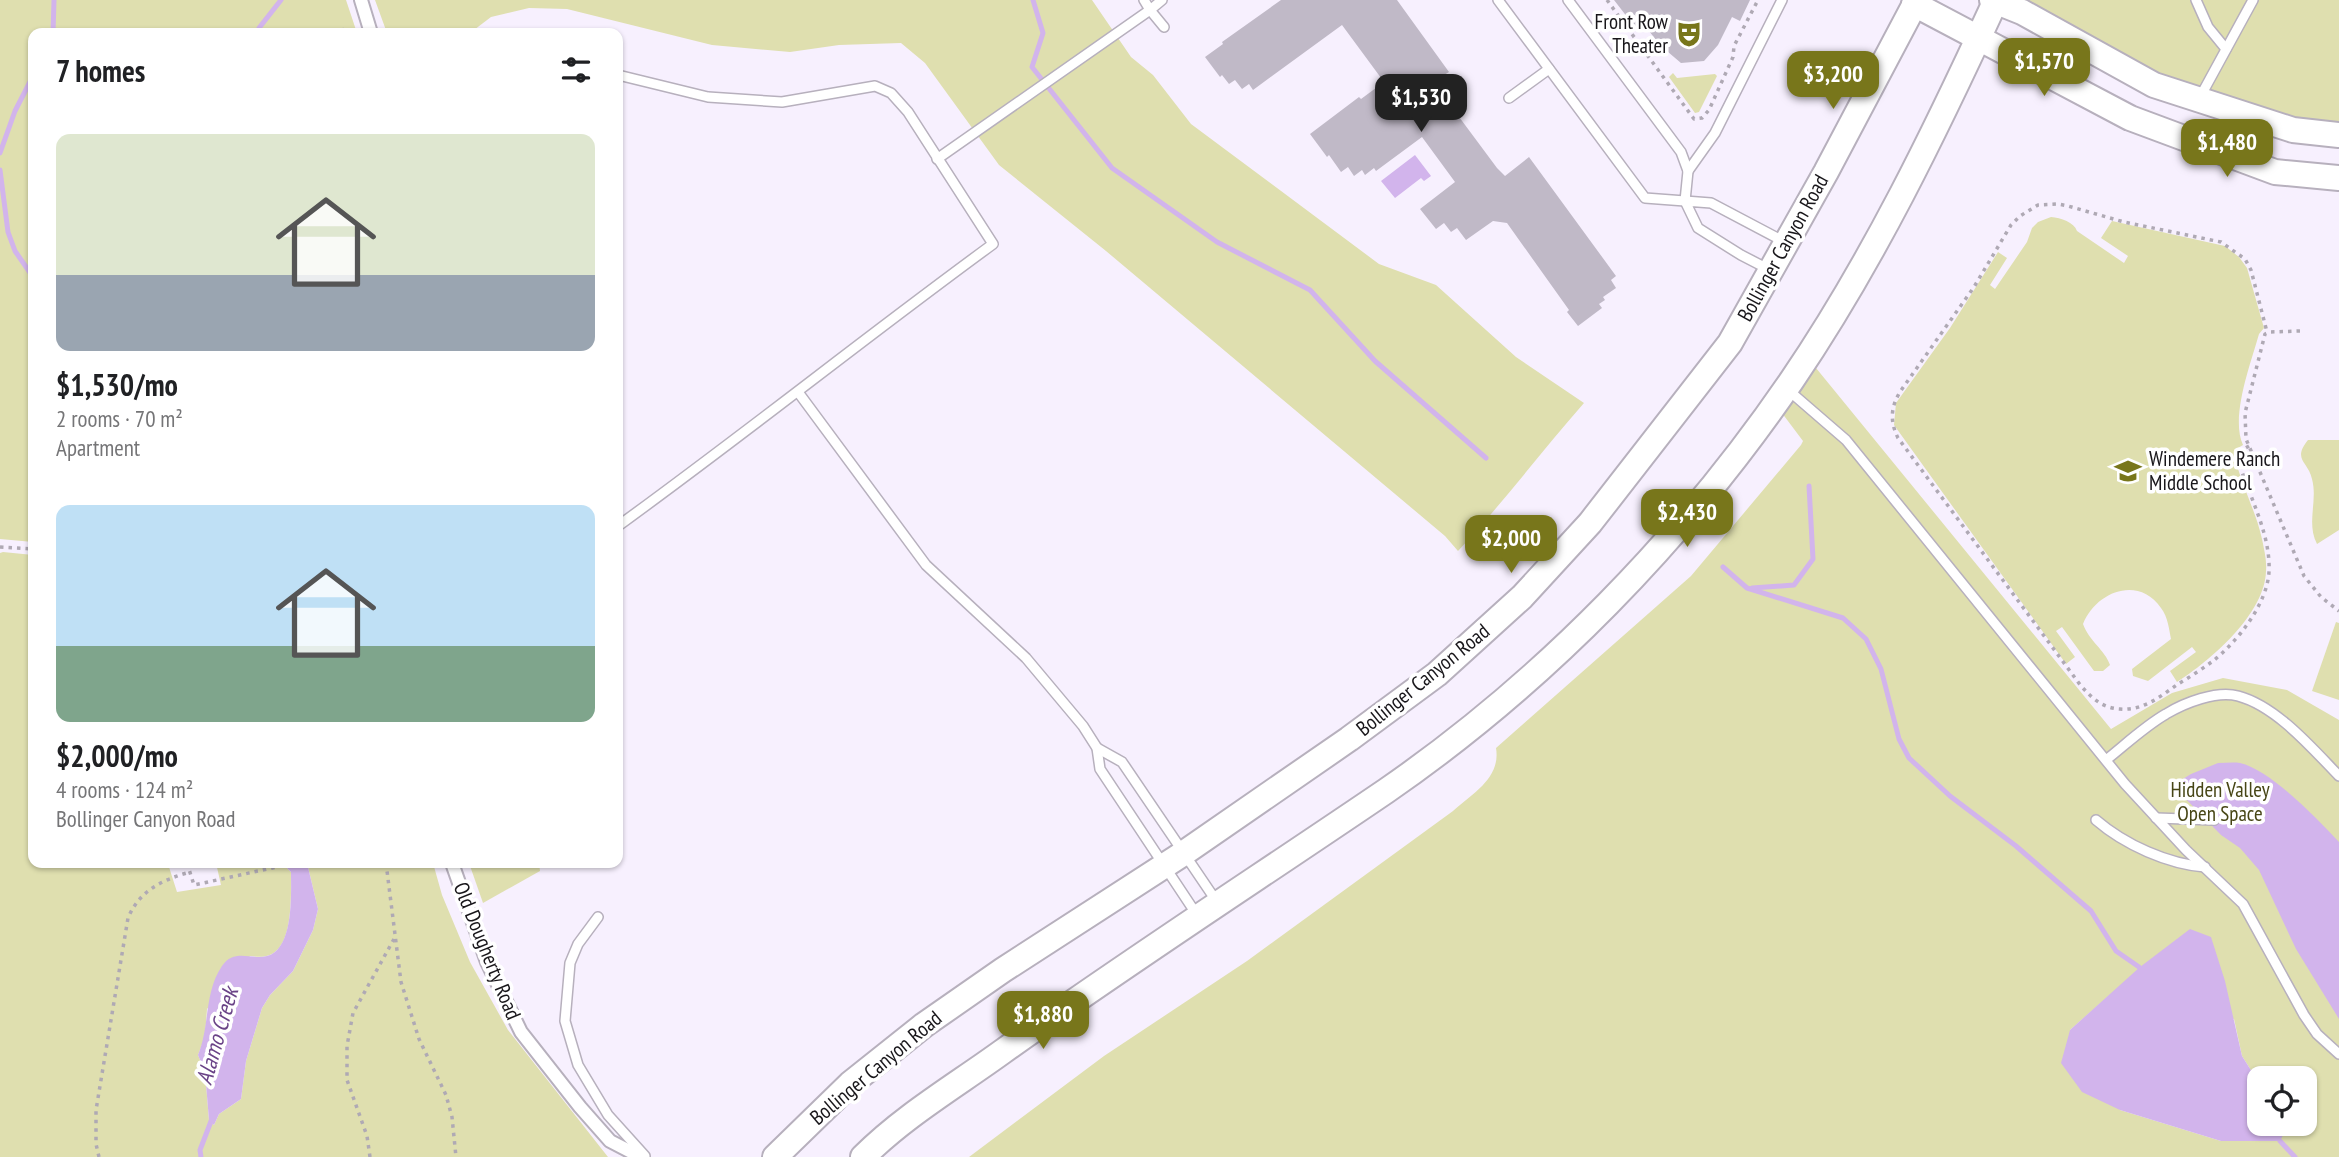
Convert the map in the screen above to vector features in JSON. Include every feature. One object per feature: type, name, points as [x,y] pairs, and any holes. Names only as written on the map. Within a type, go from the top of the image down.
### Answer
[{"type":"main road","points":[[863,1157],[887,1133],[1391,787],[1478,721],[1561,649],[1650,558],[1721,475],[1786,388],[1849,289],[1895,208],[1978,39],[1994,0],[2025,14],[2154,85],[2293,130],[2339,135]]},
{"type":"main road","points":[[1916,2],[1978,39],[2130,118],[2275,172],[2339,178]]},
{"type":"main road","name":"Bollinger Canyon Road","points":[[775,1157],[850,1084],[924,1025],[1003,970],[1184,853],[1349,739],[1437,674],[1522,597],[1590,523],[1730,342],[1772,271],[1916,2]]},
{"type":"street","points":[[361,0],[369,28]]},
{"type":"street","name":"Old Dougherty Road","points":[[454,868],[488,962],[520,1032],[610,1141],[641,1157]]},
{"type":"lane","points":[[1144,0],[1164,27]]},
{"type":"lane","points":[[937,159],[1162,0]]},
{"type":"lane","points":[[1498,0],[1645,198],[1711,203],[1786,243]]},
{"type":"lane","points":[[1569,0],[1681,152],[1688,172],[1685,201],[1699,228],[1772,271]]},
{"type":"lane","points":[[1688,172],[1716,133],[1782,0]]},
{"type":"lane","points":[[2196,0],[2208,27],[2226,49]]},
{"type":"lane","points":[[2198,100],[2253,0]]},
{"type":"lane","points":[[1509,98],[1549,69]]},
{"type":"lane","points":[[623,76],[708,97],[782,102],[876,86],[891,93],[908,112],[993,244],[623,521]]},
{"type":"lane","points":[[1786,388],[1846,440],[2106,760],[2156,818],[2243,904],[2304,1016],[2317,1034],[2339,1054]]},
{"type":"lane","points":[[798,392],[926,565],[1026,658],[1083,726],[1097,748],[1100,769],[1163,867],[1209,911]]},
{"type":"lane","points":[[2106,760],[2166,714],[2223,694],[2259,704],[2301,737],[2339,776]]},
{"type":"lane","points":[[1097,748],[1122,762],[1184,853],[1209,911]]},
{"type":"lane","points":[[2156,818],[2214,820]]},
{"type":"lane","points":[[2096,820],[2106,829],[2165,860],[2205,867]]},
{"type":"lane","points":[[598,917],[578,944],[569,963],[565,1021],[578,1065],[608,1115],[646,1157]]},
{"type":"path","points":[[1607,0],[1694,119],[1702,118],[1709,110],[1734,57],[1734,46],[1758,0]]},
{"type":"path","points":[[2249,446],[2239,452],[2238,459],[2267,552],[2269,571],[2260,601],[2238,635],[2214,660],[2152,702],[2122,710],[2094,701],[2081,686],[1898,438],[1892,419],[1893,407],[1902,389],[1974,287],[2011,225],[2038,205],[2068,206],[2124,222],[2221,242],[2245,259],[2251,270],[2267,332]]},
{"type":"path","points":[[2300,331],[2267,332],[2263,337],[2244,425],[2249,446],[2304,576],[2321,597],[2339,611]]},
{"type":"path","points":[[0,547],[28,549]]},
{"type":"path","points":[[189,868],[194,885],[268,868]]},
{"type":"path","points":[[387,868],[401,982],[419,1039],[446,1095],[452,1117],[456,1157]]},
{"type":"path","points":[[99,1157],[96,1144],[96,1110],[128,918],[134,904],[146,892],[169,878],[190,872]]},
{"type":"path","points":[[370,1157],[367,1136],[347,1080],[347,1046],[353,1013],[395,937]]},
{"type":"green space","points":[[0,0],[346,0],[355,28],[28,28],[28,542],[0,539]]},
{"type":"green space","points":[[375,0],[1092,0],[1131,57],[1153,75],[1191,124],[1379,264],[1436,285],[1516,357],[1584,403],[1458,551],[1445,536],[1106,251],[999,165],[925,63],[901,43],[839,45],[790,52],[712,45],[567,9],[529,8],[491,17],[477,28],[385,28]]},
{"type":"green space","points":[[1996,0],[2339,0],[2339,135],[2198,100]]},
{"type":"green space","points":[[1673,73],[1677,78],[1717,76],[1699,112],[1695,113],[1669,77]]},
{"type":"green space","name":"Windemere Ranch Middle School","points":[[2051,217],[2070,223],[2077,231],[2124,263],[2128,256],[2101,238],[2112,221],[2225,246],[2239,257],[2247,268],[2264,328],[2259,334],[2243,390],[2239,420],[2243,445],[2238,448],[2235,457],[2262,539],[2266,567],[2263,587],[2256,604],[2234,635],[2205,662],[2177,682],[2170,671],[2196,652],[2192,647],[2148,681],[2133,676],[2132,669],[2171,639],[2167,619],[2161,608],[2152,598],[2130,590],[2107,596],[2097,603],[2083,624],[2110,665],[2103,671],[2094,671],[2062,627],[2056,631],[2075,657],[2066,664],[1894,425],[1896,403],[1950,328],[1998,252],[2007,258],[1990,285],[1995,289],[2027,242],[2032,228],[2038,222]]},
{"type":"green space","name":"Hidden Valley Open Space","points":[[1807,357],[2111,729],[2172,693],[2223,678],[2287,690],[2339,720],[2339,1157],[969,1157],[1104,1056],[1247,961],[1477,791],[1494,768],[1496,748],[1691,576],[1803,441],[1773,401]],"holes":[[[2112,993],[2234,1019],[2242,1056],[2248,1066],[2317,1066],[2317,1136],[2248,1136],[2221,1141],[2120,1110],[2070,1030]]]},
{"type":"green space","points":[[2308,440],[2339,440],[2339,530],[2317,544],[2312,528],[2312,479],[2301,456]]},
{"type":"green space","points":[[0,553],[28,554],[28,868],[169,868],[177,892],[221,885],[217,868],[287,868],[291,872],[290,914],[282,944],[270,955],[250,956],[207,1009],[205,1037],[198,1055],[205,1072],[209,1120],[214,1125],[219,1114],[241,1099],[246,1061],[262,1008],[270,995],[293,971],[313,930],[318,909],[308,868],[434,868],[442,895],[470,962],[508,1030],[608,1157],[0,1157]]},
{"type":"green space","points":[[2336,622],[2339,623],[2339,700],[2312,691]]},
{"type":"green space","points":[[471,868],[540,868],[540,871],[483,903]]},
{"type":"water","points":[[1415,155],[1431,176],[1424,181],[1421,178],[1395,198],[1381,181]]},
{"type":"water","points":[[2218,763],[2240,763],[2265,775],[2293,796],[2339,842],[2339,1019],[2296,949],[2259,870],[2240,848],[2221,835],[2178,791],[2178,782]]},
{"type":"water","points":[[287,868],[308,868],[318,909],[313,930],[293,971],[270,995],[262,1008],[246,1061],[241,1099],[219,1114],[214,1125],[209,1120],[205,1072],[198,1055],[212,987],[222,966],[232,957],[267,956],[276,951],[282,943],[291,906],[291,872]]},
{"type":"water","points":[[2190,929],[2211,937],[2225,981],[2242,1056],[2248,1066],[2247,1136],[2282,1136],[2280,1141],[2221,1141],[2120,1110],[2082,1092],[2061,1063],[2070,1030],[2140,967]]},
{"type":"building","points":[[1281,0],[1397,0],[1449,72],[1444,75],[1457,95],[1448,102],[1497,168],[1505,176],[1529,157],[1616,276],[1611,280],[1616,288],[1603,297],[1605,300],[1599,304],[1602,308],[1578,326],[1507,223],[1493,221],[1466,240],[1457,228],[1451,232],[1444,223],[1436,229],[1420,209],[1455,182],[1422,137],[1376,171],[1374,168],[1365,175],[1362,170],[1354,176],[1348,167],[1341,172],[1329,155],[1327,157],[1310,134],[1359,97],[1361,99],[1384,82],[1342,25],[1253,90],[1249,84],[1242,89],[1235,80],[1229,84],[1222,75],[1220,77],[1205,57]]},
{"type":"building","points":[[1614,0],[1750,0],[1740,21],[1732,17],[1718,45],[1704,61],[1681,63],[1661,46],[1645,26],[1638,31]]},
{"type":"waterway","points":[[53,28],[54,0]]},
{"type":"waterway","name":"Alamo Creek","points":[[259,28],[281,0]]},
{"type":"waterway","points":[[1033,0],[1043,33],[1032,67],[1112,168],[1217,242],[1310,290],[1375,361],[1486,458]]},
{"type":"waterway","points":[[0,153],[15,111],[28,86]]},
{"type":"waterway","points":[[0,170],[8,232],[15,251],[28,270]]},
{"type":"waterway","points":[[1752,588],[1794,585],[1813,559],[1809,486]]},
{"type":"waterway","points":[[1723,567],[1747,588],[1843,618],[1866,639],[1881,669],[1899,739],[1909,758],[1950,796],[2016,846],[2091,911],[2116,951],[2139,967]]},
{"type":"waterway","name":"Alamo Creek","points":[[201,1157],[200,1150],[213,1116]]},
{"type":"waterway","points":[[2280,1141],[2295,1157]]},
{"type":"place","name":"Front Row Theater","points":[[1689,34]]},
{"type":"place","name":"Windemere Ranch Middle School","points":[[2128,471]]}]
